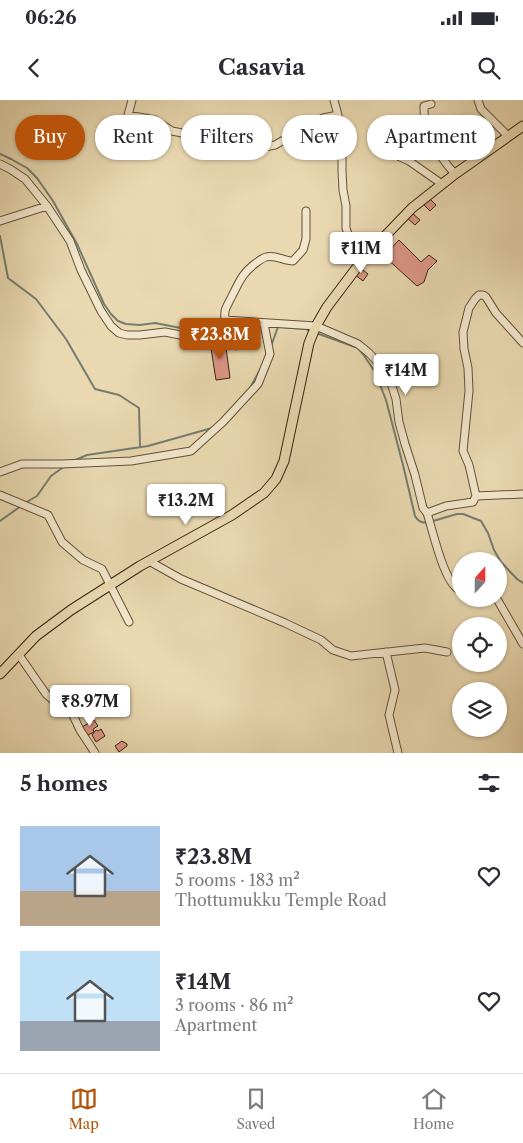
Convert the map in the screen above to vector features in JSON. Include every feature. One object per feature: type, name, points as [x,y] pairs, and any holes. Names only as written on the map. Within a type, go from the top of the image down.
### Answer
[{"type":"main road","points":[[0,674],[36,636],[71,610],[110,584],[232,514],[264,493],[276,479],[284,461],[309,343],[315,327],[327,307],[364,258],[412,208],[455,174],[523,126]]},
{"type":"street","points":[[132,100],[128,115],[156,120],[172,131],[254,149],[275,145],[282,141]]},
{"type":"street","points":[[334,100],[338,115]]},
{"type":"street","points":[[478,100],[481,108],[508,136]]},
{"type":"street","points":[[431,104],[424,106],[430,140],[455,174]]},
{"type":"street","points":[[342,160],[346,228],[364,258]]},
{"type":"street","points":[[407,160],[442,184]]},
{"type":"street","points":[[0,164],[25,179],[47,206],[70,242],[81,270],[111,326],[119,333],[127,335],[165,332],[190,337],[200,336],[221,328],[225,320],[225,310],[248,268],[267,256],[293,261],[303,250],[306,239],[306,211]]},
{"type":"street","points":[[0,221],[47,206]]},
{"type":"street","points":[[429,518],[446,506],[473,502],[476,496],[469,465],[463,451],[469,391],[463,332],[468,308],[479,295],[483,295],[496,313],[523,343]]},
{"type":"street","points":[[225,320],[264,326],[315,327],[358,344],[385,370],[396,399],[399,422],[423,508],[429,518],[445,568],[452,581]]},
{"type":"street","points":[[0,472],[22,464],[131,461],[191,451],[224,422],[258,384],[270,354],[264,326]]},
{"type":"street","points":[[476,496],[523,494]]},
{"type":"street","points":[[0,495],[48,515],[62,542],[83,560],[102,569],[129,622]]},
{"type":"street","points":[[149,561],[181,579],[321,640],[333,650],[351,656],[425,648],[447,652]]},
{"type":"street","points":[[502,608],[523,644]]},
{"type":"street","points":[[386,652],[394,690],[389,715],[398,753]]},
{"type":"street","points":[[19,655],[46,694],[70,709],[80,730],[95,753]]},
{"type":"building","points":[[430,199],[436,205],[430,211],[424,205]]},
{"type":"building","points":[[411,212],[420,220],[415,225],[406,217]]},
{"type":"building","points":[[399,240],[421,262],[429,255],[437,261],[428,270],[424,282],[417,286],[384,256]]},
{"type":"building","points":[[359,267],[368,274],[363,281],[354,274]]},
{"type":"building","points":[[232,334],[240,335],[237,350],[229,348]]},
{"type":"building","points":[[225,340],[230,378],[216,380],[210,342]]},
{"type":"building","points":[[94,720],[98,726],[93,729],[94,732],[88,735],[82,727]]},
{"type":"building","points":[[101,729],[105,736],[96,742],[92,735],[96,730]]},
{"type":"building","points":[[122,741],[127,746],[119,752],[115,746]]},
{"type":"waterway","points":[[0,154],[27,168],[37,178],[53,201],[77,244],[104,304],[118,321],[126,324],[140,325],[155,323],[191,330],[207,324],[222,322]]},
{"type":"waterway","points":[[0,236],[8,278],[36,299],[66,339],[95,389],[119,395],[139,408],[140,446]]},
{"type":"waterway","points":[[232,324],[262,326]]},
{"type":"waterway","points":[[267,326],[306,329],[311,332]]},
{"type":"waterway","points":[[271,346],[278,327]]},
{"type":"waterway","points":[[316,333],[358,348],[375,372],[386,400],[415,516],[420,522],[428,522]]},
{"type":"waterway","points":[[250,388],[261,368]]},
{"type":"waterway","points":[[73,461],[87,455],[148,446],[212,428]]},
{"type":"waterway","points":[[25,503],[37,496],[51,476],[65,466]]},
{"type":"waterway","points":[[0,521],[21,506]]},
{"type":"waterway","points":[[433,521],[457,514],[463,514],[481,521],[501,562],[523,583]]}]
